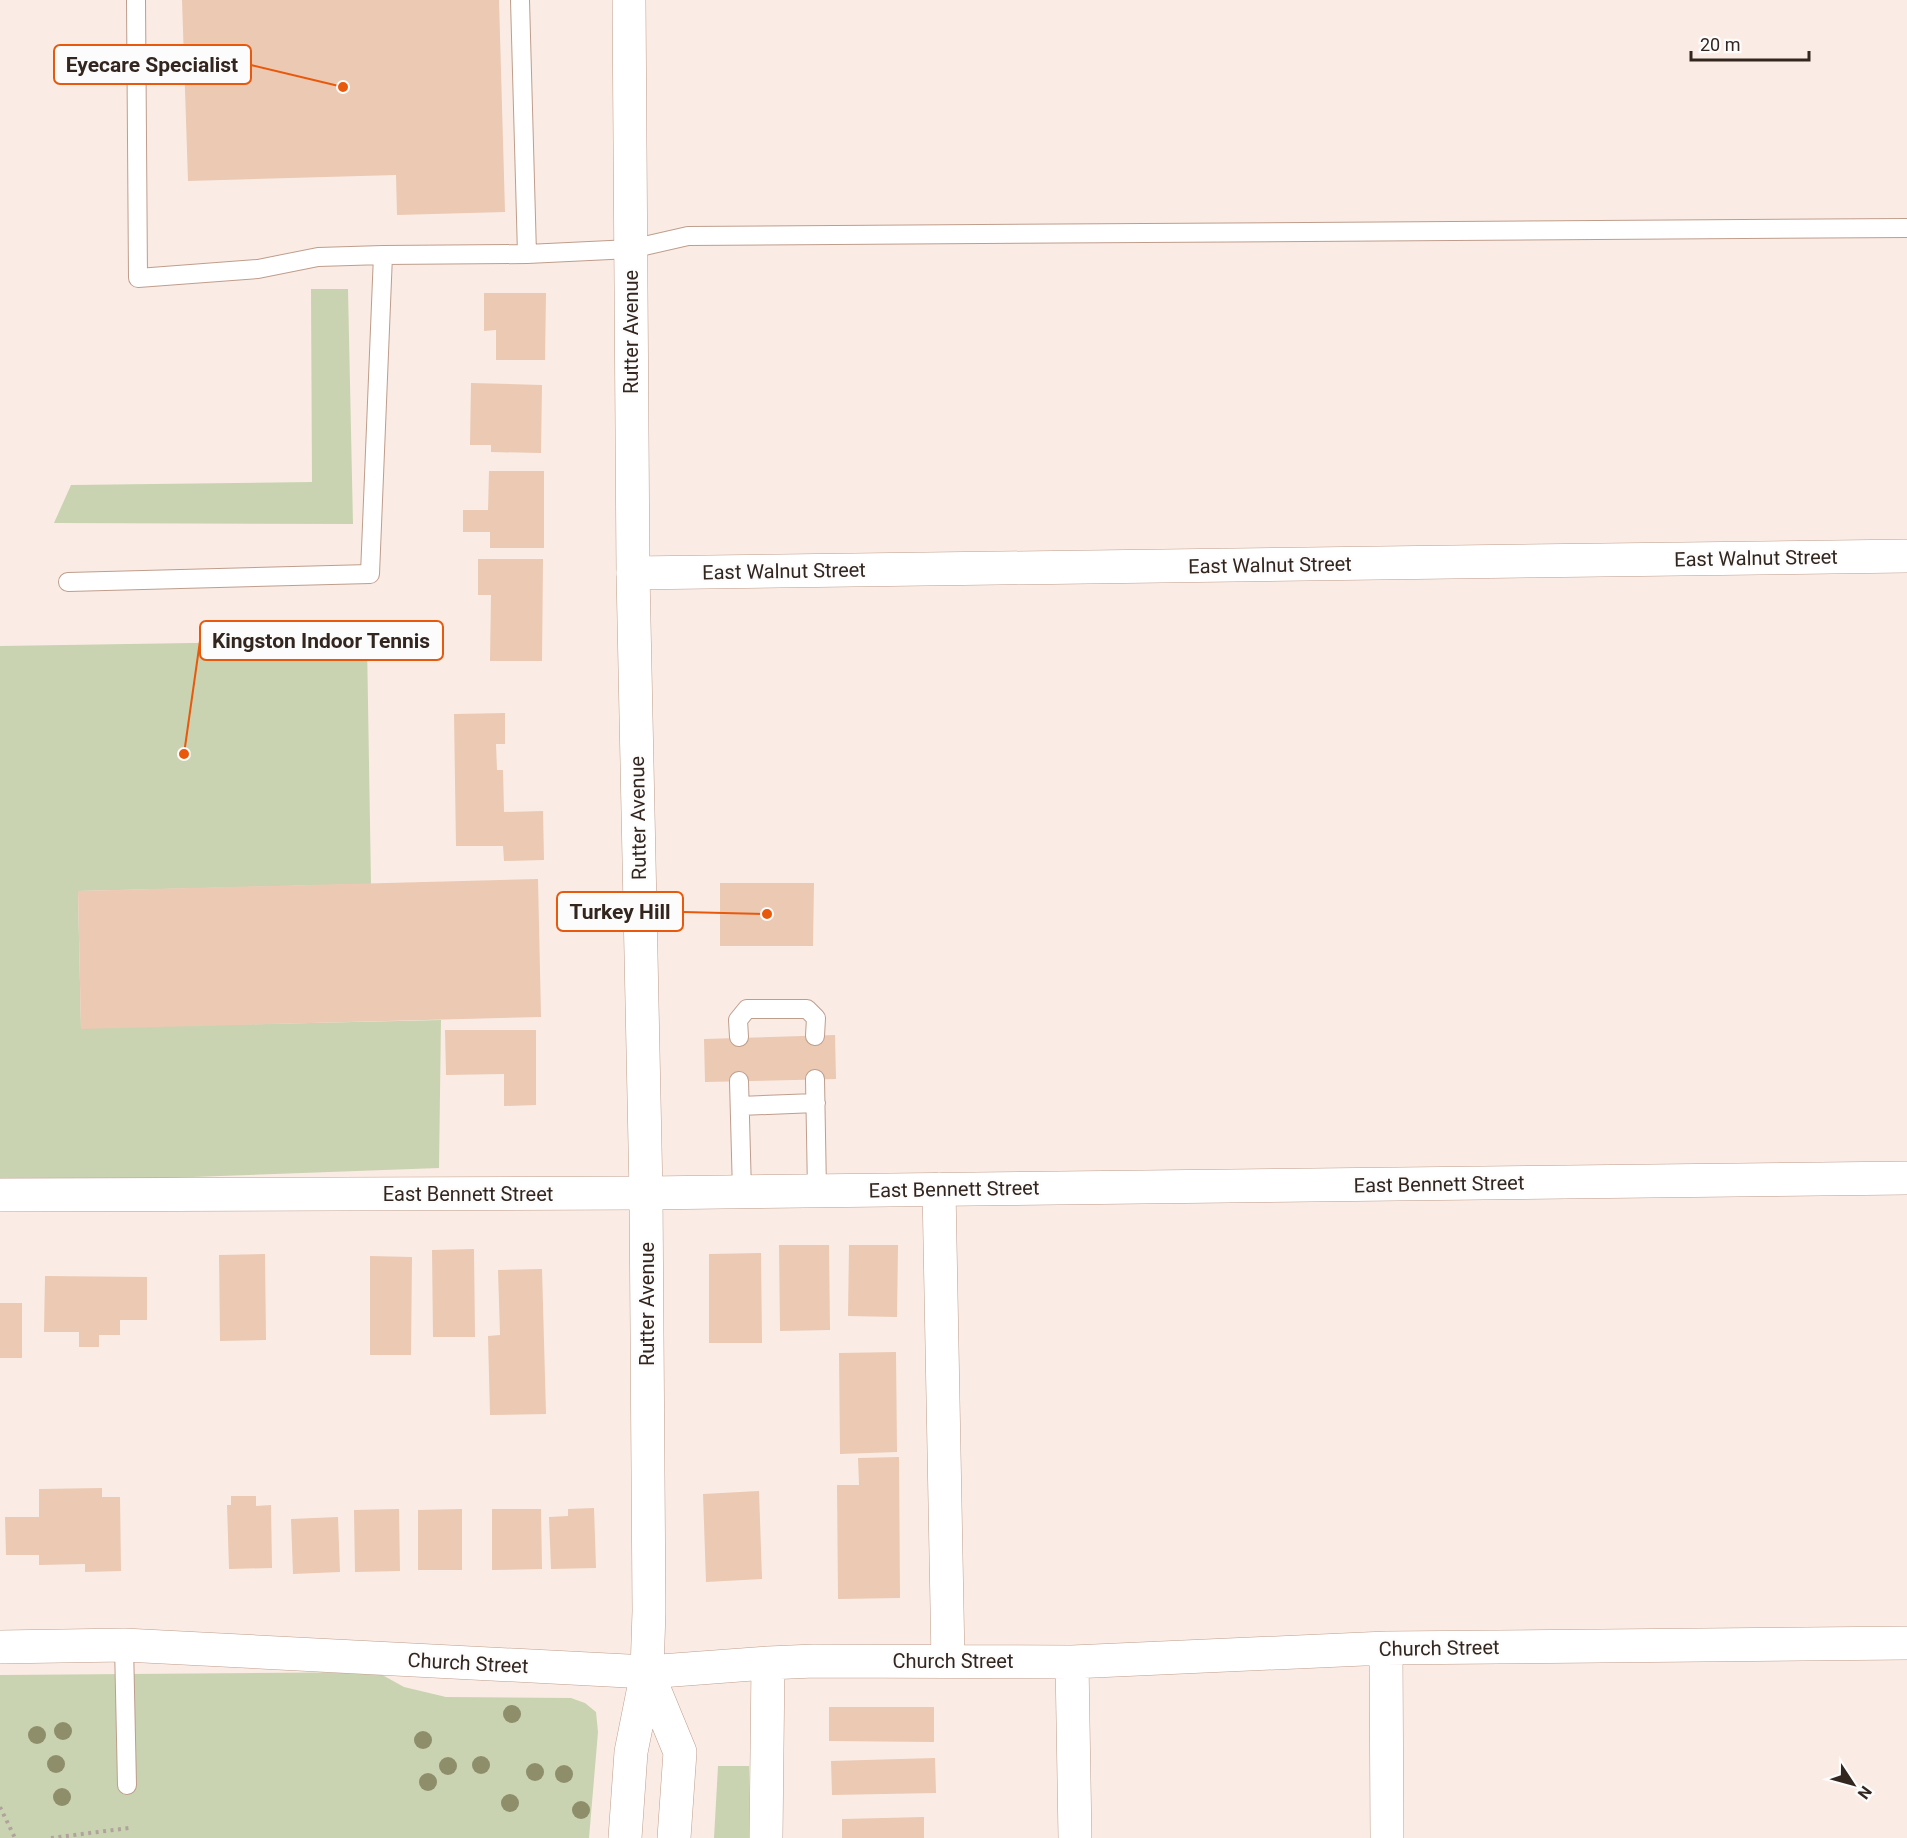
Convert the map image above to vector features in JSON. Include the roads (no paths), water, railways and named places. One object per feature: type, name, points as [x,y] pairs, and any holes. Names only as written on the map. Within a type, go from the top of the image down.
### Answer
[{"type":"street","name":"Rutter Avenue","points":[[625,1838],[631,1752],[647,1672],[649,1599],[646,1193],[633,573],[629,0]]},
{"type":"street","name":"East Walnut Street","points":[[633,573],[1907,556]]},
{"type":"street","name":"East Bennett Street","points":[[0,1196],[646,1193],[1907,1178]]},
{"type":"street","points":[[939,1189],[948,1660]]},
{"type":"street","name":"Church Street","points":[[0,1647],[124,1645],[647,1672],[768,1662],[948,1660],[1072,1662],[1386,1648],[1907,1643]]},
{"type":"street","points":[[1386,1648],[1387,1838]]},
{"type":"street","points":[[766,1838],[768,1662]]},
{"type":"street","points":[[1072,1662],[1075,1838]]},
{"type":"street","name":"Rutter Avenue","points":[[647,1672],[680,1752],[674,1838]]},
{"type":"lane","points":[[136,0],[138,278],[258,269],[318,257],[527,254],[631,249],[688,236],[1907,228]]},
{"type":"lane","points":[[520,0],[527,254]]},
{"type":"lane","points":[[68,582],[370,574],[383,255]]},
{"type":"lane","points":[[739,1037],[738,1020],[747,1009],[807,1009],[816,1018],[815,1036]]},
{"type":"lane","points":[[815,1079],[817,1191]]},
{"type":"lane","points":[[739,1081],[742,1192]]},
{"type":"lane","points":[[740,1106],[816,1103]]},
{"type":"lane","points":[[124,1645],[128,1785]]},
{"type":"place","name":"Eyecare Specialist","points":[[343,87]]},
{"type":"place","name":"Kingston Indoor Tennis","points":[[184,754]]},
{"type":"place","name":"Turkey Hill","points":[[767,914]]}]
